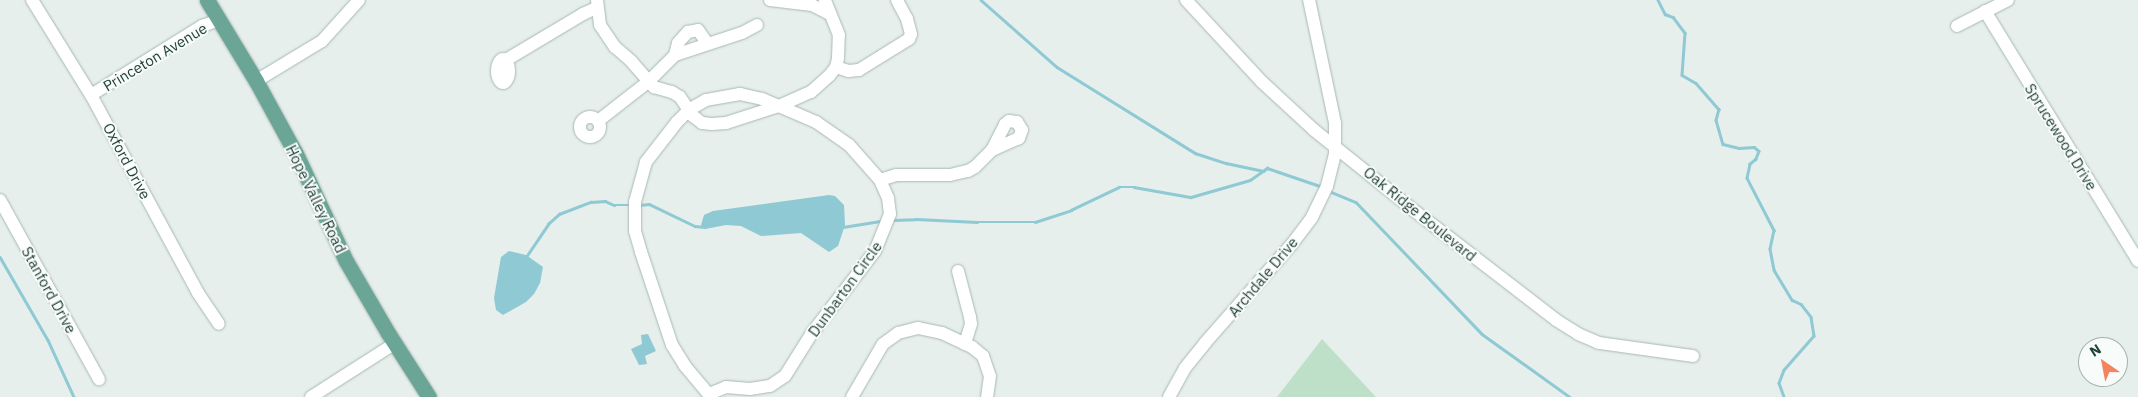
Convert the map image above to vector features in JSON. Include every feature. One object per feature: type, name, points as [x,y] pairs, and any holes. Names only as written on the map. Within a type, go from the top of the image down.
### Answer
[{"type":"main road","name":"Hope Valley Road","points":[[206,0],[256,81],[296,154],[346,261],[394,344],[429,397]]},
{"type":"street","name":"Oxford Drive","points":[[32,0],[91,95],[198,293],[220,324]]},
{"type":"street","points":[[256,81],[322,41],[359,0]]},
{"type":"street","points":[[770,0],[812,5],[828,13]]},
{"type":"street","points":[[506,60],[583,14],[596,4],[600,26],[609,40],[631,61],[648,82],[654,87],[672,92],[680,97],[689,110],[702,123],[726,123],[779,106],[811,92],[836,67],[839,36],[828,13],[825,0]]},
{"type":"street","points":[[836,67],[848,71],[859,70],[909,39],[911,34],[907,18],[897,0]]},
{"type":"street","name":"Oak Ridge Boulevard","points":[[1186,0],[1262,82],[1335,146],[1512,287],[1578,334],[1614,346],[1657,349],[1693,356]]},
{"type":"street","name":"Archdale Drive","points":[[1169,397],[1190,362],[1285,252],[1312,217],[1327,186],[1335,146],[1333,110],[1309,0]]},
{"type":"street","points":[[1957,26],[2008,0]]},
{"type":"street","name":"Sprucewood Drive","points":[[1985,11],[2138,261]]},
{"type":"street","name":"Princeton Avenue","points":[[91,95],[202,26],[219,20]]},
{"type":"street","points":[[598,121],[648,82],[675,55],[678,43],[688,32],[698,30],[707,43],[725,39],[756,25]]},
{"type":"street","name":"Dunbarton Circle","points":[[730,94],[749,96],[779,106],[824,126],[849,145],[880,180],[888,198],[890,214],[878,243],[860,273],[812,333],[785,376],[770,386],[750,389],[726,387],[710,396],[685,366],[672,345],[641,252],[634,220],[636,193],[646,162],[662,140],[689,110],[706,100],[730,94]]},
{"type":"street","points":[[880,180],[896,175],[960,174],[975,167],[992,150]]},
{"type":"street","name":"Stanford Drive","points":[[0,200],[98,379]]},
{"type":"street","points":[[958,271],[971,324],[965,344]]},
{"type":"street","points":[[852,397],[868,372],[879,349],[898,333],[911,328],[926,328],[965,344],[983,356],[989,369],[990,384],[987,397]]},
{"type":"street","points":[[311,397],[394,344]]},
{"type":"green space","points":[[1322,339],[1376,397],[1277,397]]},
{"type":"water","points":[[829,195],[835,196],[844,205],[845,225],[838,246],[829,252],[801,233],[761,236],[741,226],[726,225],[705,229],[701,225],[704,215],[713,211]]},
{"type":"water","points":[[509,251],[526,255],[543,267],[540,283],[534,294],[526,302],[503,315],[496,310],[494,298],[501,257]]},
{"type":"water","points":[[648,334],[656,351],[645,356],[647,364],[639,365],[631,349],[642,344],[641,335]]},
{"type":"waterway","points":[[981,0],[1057,67],[1195,153],[1226,163],[1263,171],[1267,168],[1320,186]]},
{"type":"waterway","points":[[1658,0],[1665,14],[1673,17],[1685,33],[1682,75],[1696,83],[1719,109],[1716,120],[1723,144],[1739,148],[1754,147],[1759,151],[1756,159],[1750,164],[1747,178],[1774,230],[1770,249],[1774,270],[1792,300],[1801,304],[1811,317],[1814,336],[1784,370],[1779,383],[1784,397]]},
{"type":"waterway","points":[[892,220],[1035,222],[1071,210],[1119,187],[1134,187],[1191,197],[1250,180],[1267,168]]},
{"type":"waterway","points":[[1331,192],[1356,202],[1482,334],[1570,397]]},
{"type":"waterway","points":[[526,257],[548,224],[559,214],[591,202],[605,201],[614,205],[631,205]]},
{"type":"waterway","points":[[639,205],[649,204],[695,226],[705,227]]},
{"type":"waterway","points":[[843,227],[882,221]]},
{"type":"waterway","points":[[0,257],[48,340],[74,397]]}]
